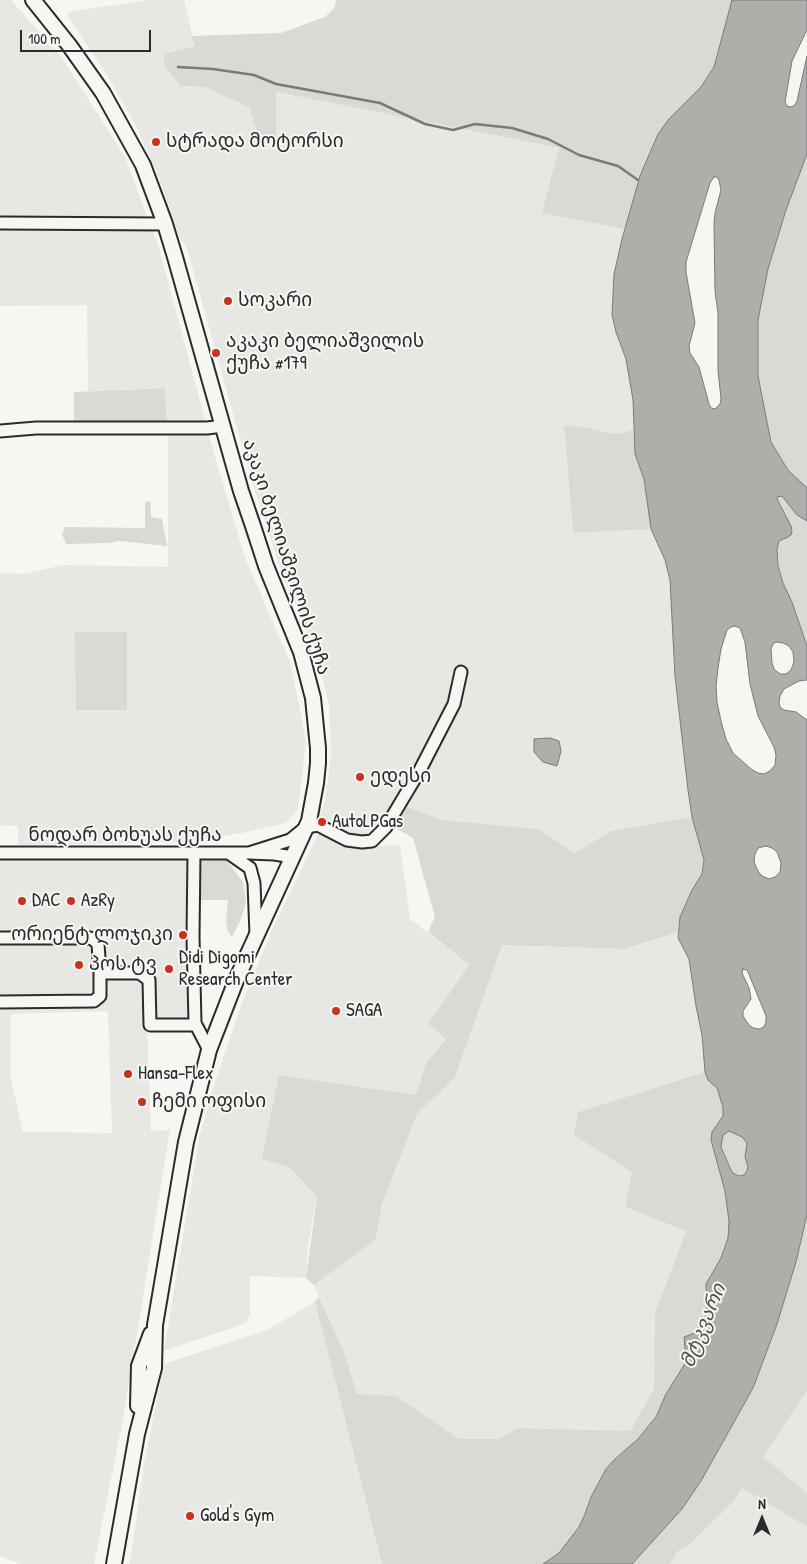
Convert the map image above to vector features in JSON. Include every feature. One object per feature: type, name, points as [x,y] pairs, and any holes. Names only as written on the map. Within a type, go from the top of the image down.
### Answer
[{"type":"main road","name":"აკაკი ბელიაშვილის ქუჩა","points":[[33,0],[69,45],[103,93],[143,165],[165,224],[241,491],[266,566],[301,652],[313,698],[318,763],[309,821],[236,978],[208,1050],[186,1142],[155,1325],[154,1368],[137,1434],[114,1564]]},
{"type":"main road","name":"აკაკი ბელიაშვილის ქუჩა","points":[[137,1434],[139,1366],[155,1325]]},
{"type":"street","points":[[0,223],[165,224]]},
{"type":"street","points":[[0,431],[36,428],[207,428],[223,426]]},
{"type":"street","points":[[249,853],[290,840],[306,827],[318,825],[346,840],[372,841],[386,827],[424,762],[454,704],[461,672]]},
{"type":"street","name":"ნოდარ ბოხუას ქუჩა","points":[[0,853],[249,853]]},
{"type":"street","points":[[249,853],[293,857]]},
{"type":"street","points":[[194,854],[193,937],[196,1025],[208,1050]]},
{"type":"street","points":[[230,854],[250,868],[254,883],[256,935]]},
{"type":"street","points":[[0,938],[90,938],[98,944],[100,973],[100,996],[94,1001],[0,1002]]},
{"type":"street","points":[[100,973],[137,973],[149,980],[150,1025],[196,1025]]},
{"type":"street","points":[[139,1366],[154,1368]]},
{"type":"shaded area","points":[[0,0],[11,0],[62,58],[125,157],[159,248],[215,457],[245,558],[291,664],[306,742],[298,809],[286,823],[242,833],[187,842],[18,845],[18,826],[0,825],[0,573],[24,574],[63,565],[168,567],[168,435],[165,388],[88,391],[87,305],[0,306]]},
{"type":"shaded area","points":[[149,0],[184,0],[195,46],[165,54],[181,86],[206,87],[250,108],[276,144],[276,92],[559,148],[543,213],[625,229],[614,274],[622,347],[633,400],[633,430],[616,434],[564,425],[573,533],[651,529],[665,560],[670,580],[675,676],[692,817],[611,831],[575,853],[538,829],[442,820],[393,802],[372,837],[361,840],[346,834],[319,816],[325,802],[331,755],[329,705],[314,645],[283,577],[252,482],[186,245],[181,241],[158,175],[134,122],[105,72],[67,15],[73,11]]},
{"type":"shaded area","points":[[336,0],[732,0],[714,67],[701,87],[669,119],[658,134],[640,176],[625,229],[542,213],[559,148],[276,92],[276,145],[261,144],[250,108],[206,87],[181,86],[164,64],[165,54],[195,46],[192,36],[281,33],[325,17],[335,7]]},
{"type":"shaded area","points":[[807,154],[807,488],[788,470],[771,442],[758,376],[758,320],[768,269],[786,210]]},
{"type":"shaded area","points":[[165,388],[167,424],[74,423],[74,392]]},
{"type":"shaded area","points":[[564,425],[616,434],[633,430],[635,454],[644,479],[651,529],[573,533]]},
{"type":"shaded area","points":[[778,496],[782,496],[797,515],[807,521],[807,646],[778,566],[779,541],[791,535],[792,531],[778,501]]},
{"type":"shaded area","points":[[150,501],[151,517],[162,519],[167,546],[119,541],[66,544],[62,534],[65,527],[145,528],[145,502]]},
{"type":"shaded area","points":[[75,632],[127,632],[127,710],[76,710]]},
{"type":"shaded area","points":[[407,807],[442,820],[538,829],[575,853],[611,831],[692,817],[704,860],[702,874],[692,890],[680,917],[678,932],[624,949],[502,945],[455,1077],[417,1114],[382,1204],[376,1239],[314,1285],[306,1278],[317,1197],[289,1167],[262,1159],[279,1075],[416,1095],[426,1063],[446,1039],[428,1024],[469,965],[428,932],[435,917],[413,838],[394,827]]},
{"type":"shaded area","points":[[320,830],[355,847],[400,845],[410,919],[469,965],[428,1024],[446,1039],[426,1063],[416,1095],[279,1075],[289,1167],[317,1197],[308,1245],[306,1278],[250,1276],[250,1314],[246,1323],[164,1351],[199,1139],[212,1091],[242,1003],[272,930]]},
{"type":"shaded area","points":[[188,856],[191,1027],[147,1027],[151,1131],[170,1130],[123,1419],[94,1564],[21,1564],[0,1556],[0,858]],"holes":[[[108,1011],[112,1133],[23,1132],[11,1078],[11,1014]]]},
{"type":"shaded area","points":[[197,861],[227,861],[243,882],[245,906],[232,937],[228,932],[226,922],[228,900],[198,900]]},
{"type":"shaded area","points":[[678,932],[678,938],[689,958],[702,1035],[705,1072],[578,1112],[633,1172],[625,1207],[686,1230],[655,1313],[654,1389],[630,1431],[517,1428],[499,1439],[459,1439],[396,1396],[357,1394],[344,1352],[314,1285],[376,1239],[382,1204],[417,1114],[455,1077],[502,945],[624,949]]},
{"type":"shaded area","points":[[705,1072],[708,1080],[717,1088],[723,1108],[723,1116],[716,1125],[714,1151],[725,1191],[729,1221],[728,1238],[721,1258],[706,1284],[707,1314],[695,1333],[684,1337],[686,1362],[666,1394],[656,1417],[638,1439],[606,1469],[591,1497],[579,1527],[559,1553],[543,1564],[382,1564],[315,1302],[319,1297],[344,1352],[357,1394],[396,1396],[459,1439],[499,1439],[517,1428],[630,1431],[654,1389],[655,1313],[686,1231],[625,1207],[632,1172],[574,1135],[578,1112]]},
{"type":"shaded area","points":[[729,1131],[742,1137],[747,1143],[745,1157],[748,1167],[744,1175],[739,1176],[733,1173],[721,1147],[723,1135]]},
{"type":"shaded area","points":[[807,1215],[807,1390],[763,1457],[807,1493],[807,1527],[742,1488],[734,1501],[691,1543],[678,1551],[670,1564],[632,1564],[682,1509],[701,1481],[753,1388],[777,1324],[796,1262]]},
{"type":"shaded area","points":[[315,1302],[382,1564],[129,1564],[144,1464],[164,1364],[265,1331]]},
{"type":"shaded area","points":[[807,1390],[807,1493],[763,1457]]},
{"type":"shaded area","points":[[742,1488],[807,1527],[807,1564],[670,1564],[678,1551],[691,1543],[734,1501]]},
{"type":"water","name":"მტკვარი","points":[[732,0],[807,0],[807,30],[792,61],[785,102],[787,106],[791,107],[797,101],[807,56],[807,154],[786,210],[768,269],[758,320],[758,376],[771,442],[788,470],[807,488],[807,521],[797,515],[782,496],[777,497],[792,531],[791,535],[779,541],[777,549],[778,566],[783,583],[792,602],[807,646],[807,680],[799,681],[784,689],[779,702],[780,707],[784,710],[796,712],[807,720],[807,1215],[796,1262],[777,1324],[753,1388],[701,1481],[682,1509],[632,1564],[543,1564],[559,1553],[579,1527],[591,1497],[606,1469],[638,1439],[656,1417],[666,1394],[686,1362],[684,1337],[695,1333],[707,1314],[706,1284],[721,1258],[728,1238],[729,1221],[725,1191],[711,1140],[712,1132],[723,1116],[723,1107],[717,1088],[708,1080],[705,1072],[702,1035],[689,959],[678,938],[680,917],[692,890],[702,874],[704,860],[692,817],[688,790],[675,676],[670,580],[665,560],[651,529],[644,479],[635,454],[633,400],[626,359],[612,315],[614,274],[640,176],[658,134],[669,119],[701,87],[714,67]],"holes":[[[714,177],[717,177],[721,190],[714,224],[715,291],[718,313],[718,370],[721,399],[720,404],[715,409],[711,408],[709,404],[699,367],[690,353],[689,346],[695,323],[686,272],[686,262],[710,183]],[[735,626],[740,628],[745,642],[750,684],[758,716],[774,747],[776,755],[775,765],[764,774],[751,769],[733,753],[726,739],[721,721],[716,686],[721,649],[727,630]],[[776,642],[789,646],[793,652],[794,662],[791,670],[786,674],[780,674],[774,669],[771,649]],[[766,846],[777,852],[781,863],[780,872],[775,877],[769,879],[762,876],[758,871],[754,862],[758,848]],[[743,969],[748,972],[766,1016],[764,1027],[759,1029],[749,1025],[743,1016],[743,1011],[751,999],[749,988],[742,973]],[[729,1131],[742,1137],[747,1143],[745,1157],[748,1167],[744,1175],[739,1176],[733,1173],[721,1147],[723,1135]]]},
{"type":"water","points":[[550,738],[559,741],[561,751],[557,766],[543,762],[534,752],[534,739]]},
{"type":"waterway","points":[[178,67],[213,69],[254,75],[276,84],[380,103],[425,124],[453,130],[475,124],[512,128],[548,139],[579,155],[618,166],[638,180]]},
{"type":"place","name":"სტრადა მოტორსი","points":[[156,142]]},
{"type":"place","name":"სოკარი","points":[[228,301]]},
{"type":"place","name":"აკაკი ბელიაშვილის ქუჩა #179","points":[[216,353]]},
{"type":"place","name":"ედესი","points":[[360,777]]},
{"type":"place","name":"AutoLPGas","points":[[322,822]]},
{"type":"place","name":"DAC","points":[[22,901]]},
{"type":"place","name":"AzRy","points":[[71,901]]},
{"type":"place","name":"ორიენტ ლოჯიკი","points":[[183,935]]},
{"type":"place","name":"პოს ტვ","points":[[79,965]]},
{"type":"place","name":"Didi Digomi Research Center","points":[[169,969]]},
{"type":"place","name":"SAGA","points":[[336,1011]]},
{"type":"place","name":"Hansa-Flex","points":[[128,1074]]},
{"type":"place","name":"ჩემი ოფისი","points":[[142,1102]]},
{"type":"place","name":"Gold's Gym","points":[[190,1516]]}]
